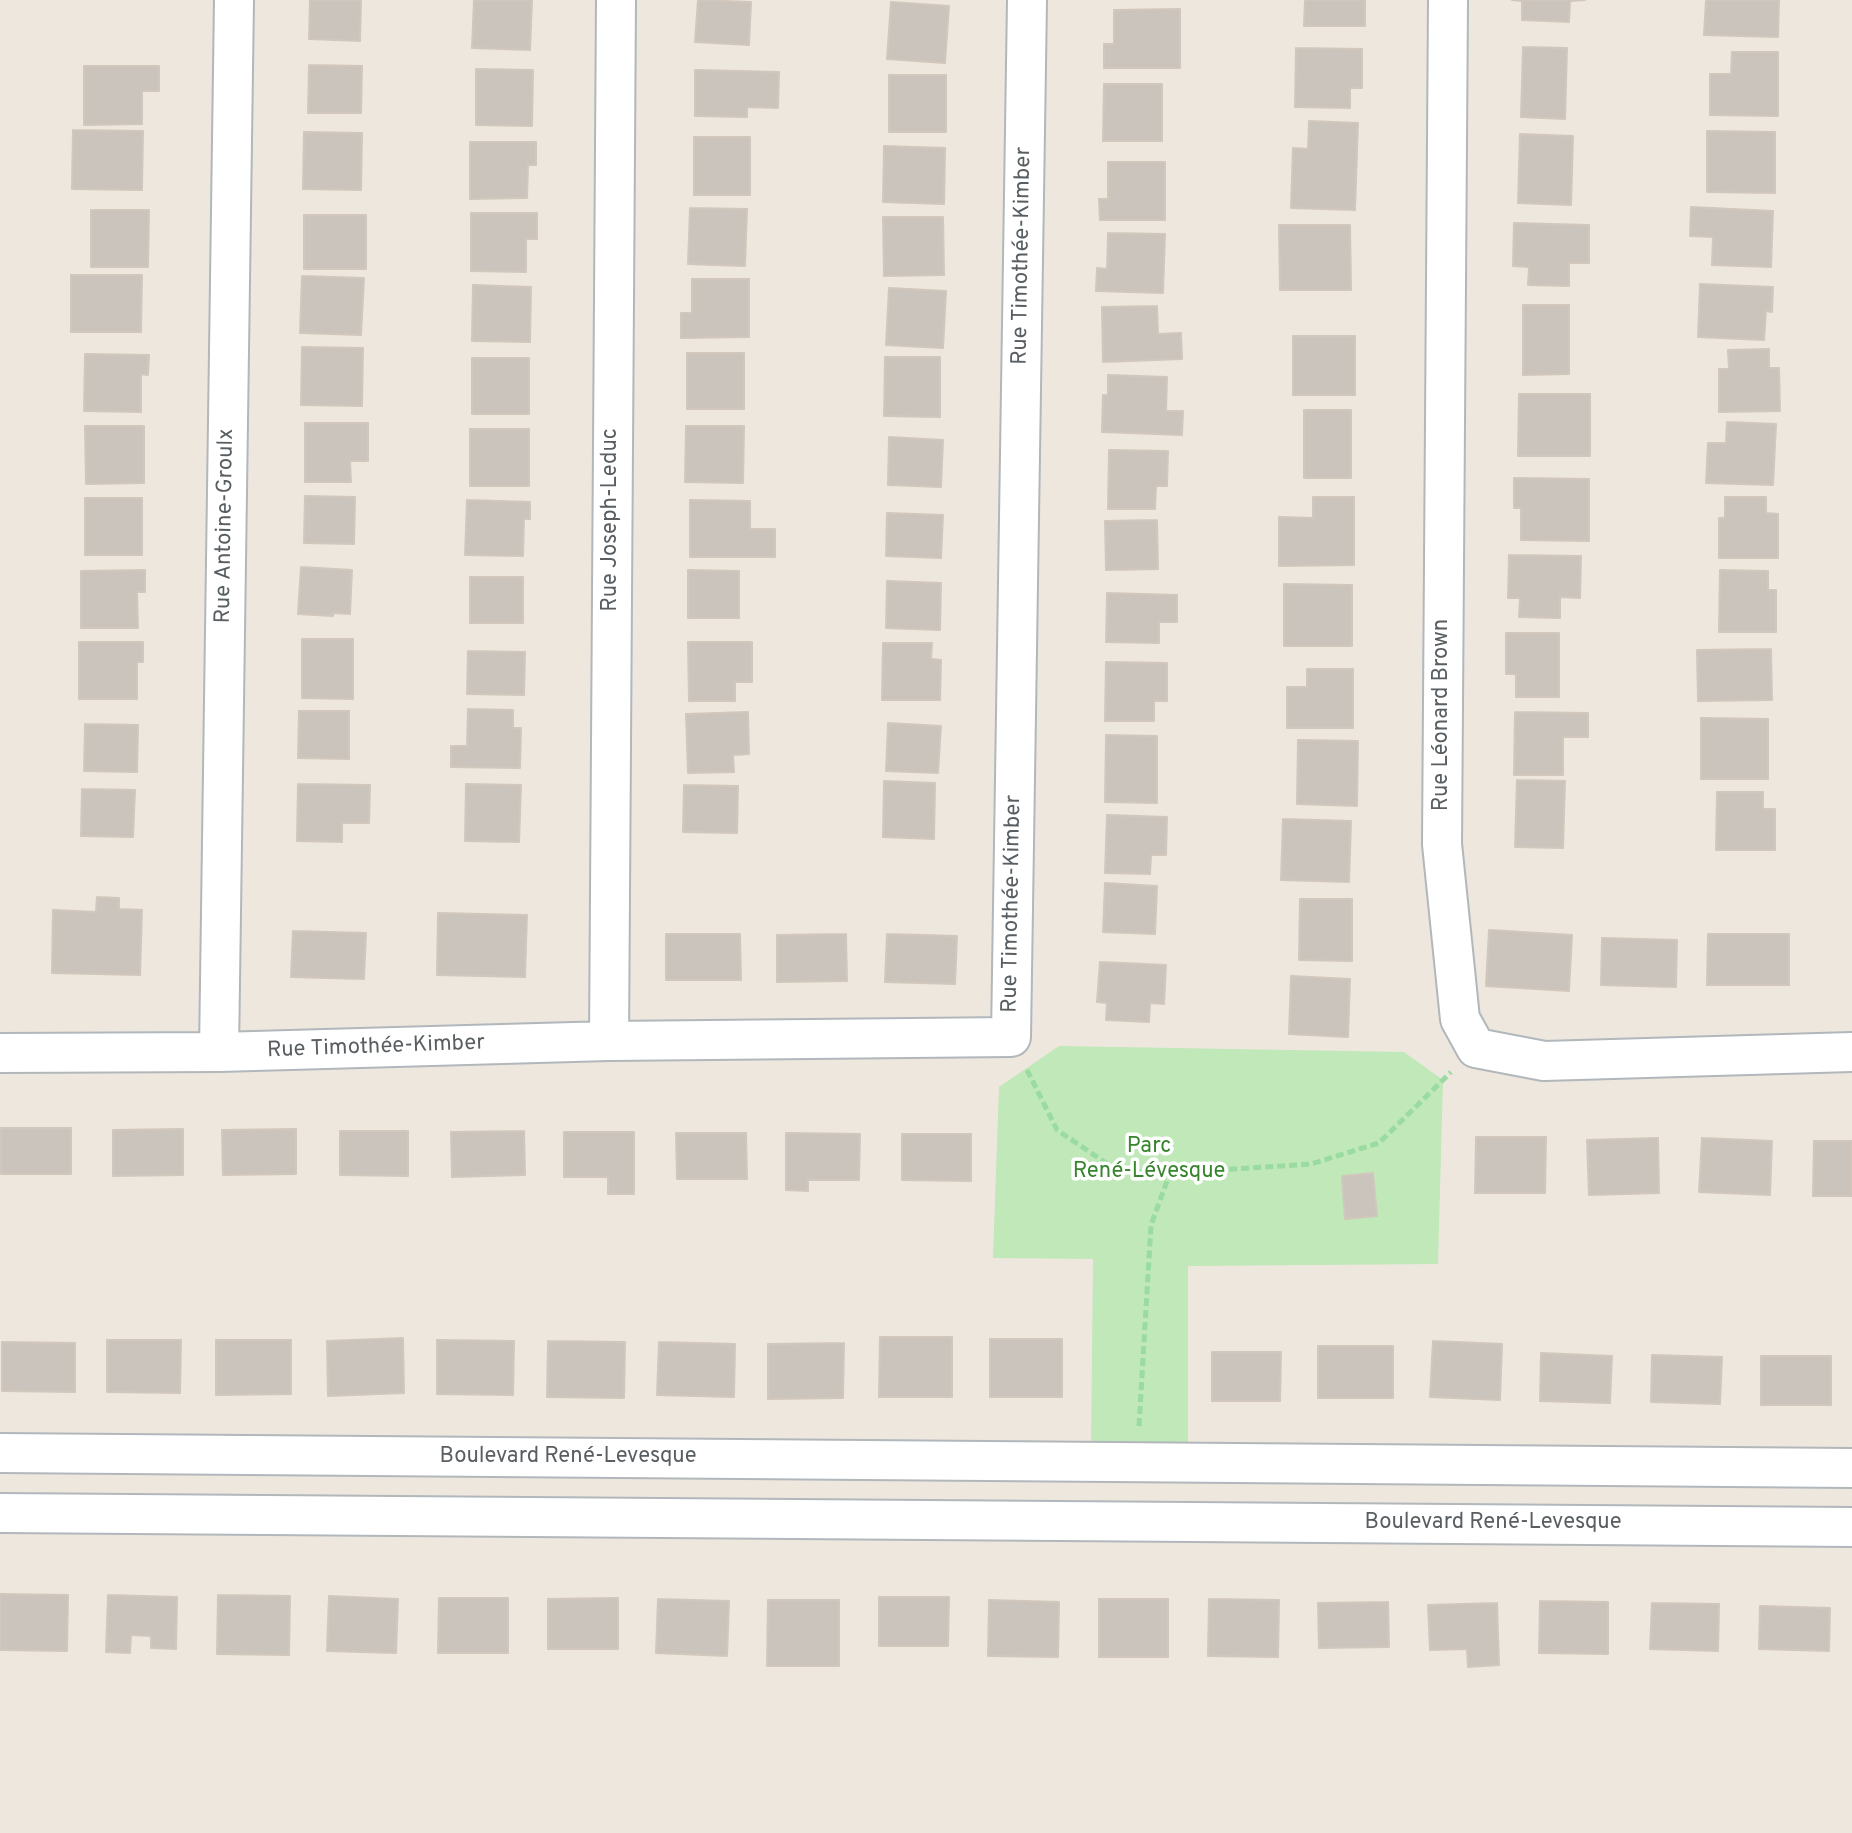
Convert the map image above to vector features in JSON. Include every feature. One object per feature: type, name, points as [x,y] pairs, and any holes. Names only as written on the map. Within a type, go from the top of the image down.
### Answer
[{"type":"street","name":"Rue Antoine-Groulx","points":[[219,1052],[234,0]]},
{"type":"street","name":"Rue Joseph-Leduc","points":[[609,1041],[616,0]]},
{"type":"street","name":"Rue Timothée-Kimber","points":[[0,1053],[219,1052],[609,1041],[1011,1037],[1027,0]]},
{"type":"street","name":"Rue Léonard Brown","points":[[1448,0],[1442,844],[1460,1019],[1476,1048]]},
{"type":"street","points":[[1476,1048],[1544,1061],[1852,1052]]},
{"type":"street","name":"Boulevard René-Levesque","points":[[0,1453],[1852,1468]]},
{"type":"street","points":[[1134,1522],[1137,1463]]},
{"type":"street","name":"Boulevard René-Levesque","points":[[0,1513],[1852,1527]]},
{"type":"path","points":[[1011,1037],[1057,1130],[1118,1171],[1170,1173],[1311,1164],[1379,1143],[1476,1048]]},
{"type":"path","points":[[1137,1463],[1151,1225],[1170,1173]]},
{"type":"green space","name":"Parc René-Lévesque","points":[[1059,1046],[1404,1052],[1443,1080],[1438,1264],[1188,1266],[1188,1453],[1091,1451],[1093,1259],[993,1258],[999,1087]]},
{"type":"building","points":[[310,0],[361,0],[360,41],[309,39]]},
{"type":"building","points":[[474,0],[532,0],[530,50],[472,48]]},
{"type":"building","points":[[698,0],[751,2],[749,45],[695,42]]},
{"type":"building","points":[[1305,0],[1365,0],[1365,26],[1304,26]]},
{"type":"building","points":[[1512,0],[1585,0],[1570,1],[1569,22],[1522,20],[1522,1]]},
{"type":"building","points":[[1706,0],[1779,0],[1778,37],[1704,35]]},
{"type":"building","points":[[891,2],[949,6],[945,63],[887,59]]},
{"type":"building","points":[[1180,9],[1180,68],[1104,68],[1104,44],[1114,44],[1114,10]]},
{"type":"building","points":[[1523,47],[1567,48],[1565,119],[1521,117]]},
{"type":"building","points":[[1296,48],[1362,49],[1362,88],[1350,88],[1350,108],[1295,107]]},
{"type":"building","points":[[1732,52],[1778,52],[1778,116],[1710,115],[1710,74],[1731,74]]},
{"type":"building","points":[[309,65],[362,66],[361,113],[308,113]]},
{"type":"building","points":[[84,66],[159,66],[159,91],[142,91],[142,124],[84,125]]},
{"type":"building","points":[[476,69],[533,70],[532,126],[476,125]]},
{"type":"building","points":[[695,70],[779,72],[778,108],[747,107],[747,117],[695,116]]},
{"type":"building","points":[[889,75],[946,75],[946,132],[889,132]]},
{"type":"building","points":[[1104,84],[1162,84],[1162,141],[1103,141]]},
{"type":"building","points":[[1309,121],[1358,123],[1355,210],[1291,208],[1293,148],[1308,149]]},
{"type":"building","points":[[73,130],[143,131],[142,190],[72,189]]},
{"type":"building","points":[[1707,131],[1775,132],[1775,193],[1707,192]]},
{"type":"building","points":[[304,132],[362,133],[361,190],[303,189]]},
{"type":"building","points":[[1520,134],[1573,136],[1571,205],[1518,203]]},
{"type":"building","points":[[694,137],[750,137],[750,195],[694,195]]},
{"type":"building","points":[[470,142],[536,142],[536,165],[528,165],[527,198],[470,199]]},
{"type":"building","points":[[884,146],[945,148],[944,204],[883,202]]},
{"type":"building","points":[[1108,162],[1165,162],[1165,220],[1100,220],[1099,199],[1108,199]]},
{"type":"building","points":[[1691,207],[1773,211],[1771,267],[1712,265],[1713,237],[1690,236]]},
{"type":"building","points":[[690,208],[747,209],[745,266],[688,264]]},
{"type":"building","points":[[91,210],[149,210],[148,267],[91,267]]},
{"type":"building","points":[[471,213],[537,213],[537,239],[526,239],[526,272],[471,271]]},
{"type":"building","points":[[304,215],[366,215],[366,269],[304,269]]},
{"type":"building","points":[[883,217],[943,217],[944,275],[884,276]]},
{"type":"building","points":[[1514,223],[1589,225],[1589,263],[1569,263],[1569,286],[1528,285],[1529,267],[1513,266]]},
{"type":"building","points":[[1279,225],[1350,225],[1351,290],[1280,290]]},
{"type":"building","points":[[1108,233],[1165,234],[1163,293],[1096,291],[1097,268],[1107,269]]},
{"type":"building","points":[[71,275],[142,275],[141,332],[71,332]]},
{"type":"building","points":[[302,276],[364,278],[361,335],[300,333]]},
{"type":"building","points":[[692,279],[749,279],[749,337],[681,338],[681,313],[692,313]]},
{"type":"building","points":[[1700,284],[1773,287],[1772,312],[1766,311],[1764,340],[1698,337]]},
{"type":"building","points":[[473,285],[531,287],[530,342],[472,341]]},
{"type":"building","points":[[889,288],[946,291],[943,348],[886,345]]},
{"type":"building","points":[[1523,305],[1569,305],[1569,374],[1523,375]]},
{"type":"building","points":[[1157,306],[1158,334],[1181,333],[1182,359],[1103,362],[1102,307]]},
{"type":"building","points":[[1293,336],[1355,336],[1355,395],[1293,395]]},
{"type":"building","points":[[302,347],[363,348],[362,406],[301,405]]},
{"type":"building","points":[[1769,349],[1769,368],[1779,368],[1780,411],[1719,412],[1719,369],[1729,369],[1728,350]]},
{"type":"building","points":[[687,353],[744,353],[744,409],[687,409]]},
{"type":"building","points":[[85,354],[149,355],[148,375],[141,374],[141,412],[84,411]]},
{"type":"building","points":[[885,357],[940,357],[940,417],[884,416]]},
{"type":"building","points":[[472,358],[529,358],[529,414],[472,414]]},
{"type":"building","points":[[1108,375],[1167,377],[1166,411],[1183,411],[1182,435],[1102,432],[1103,395],[1108,395]]},
{"type":"building","points":[[1519,394],[1590,394],[1590,456],[1518,456]]},
{"type":"building","points":[[1304,410],[1351,410],[1351,478],[1304,478]]},
{"type":"building","points":[[1727,422],[1776,424],[1773,485],[1706,483],[1708,443],[1726,443]]},
{"type":"building","points":[[305,423],[368,423],[368,461],[350,461],[351,482],[305,482]]},
{"type":"building","points":[[85,426],[144,426],[144,483],[86,484]]},
{"type":"building","points":[[686,426],[744,426],[743,483],[685,482]]},
{"type":"building","points":[[470,429],[529,429],[529,486],[470,486]]},
{"type":"building","points":[[889,437],[943,440],[941,487],[888,485]]},
{"type":"building","points":[[1109,450],[1168,451],[1167,486],[1156,486],[1155,509],[1108,509]]},
{"type":"building","points":[[1514,478],[1589,479],[1589,541],[1521,540],[1521,508],[1514,508]]},
{"type":"building","points":[[305,496],[355,497],[354,544],[304,543]]},
{"type":"building","points":[[1313,497],[1354,497],[1354,565],[1279,566],[1279,517],[1313,518]]},
{"type":"building","points":[[1725,497],[1766,497],[1766,513],[1778,514],[1778,558],[1719,558],[1719,518],[1725,518]]},
{"type":"building","points":[[85,498],[142,498],[142,555],[85,555]]},
{"type":"building","points":[[467,500],[530,502],[530,519],[524,519],[523,556],[465,555]]},
{"type":"building","points":[[690,500],[750,501],[750,529],[775,529],[775,557],[690,557]]},
{"type":"building","points":[[887,513],[943,515],[941,558],[886,556]]},
{"type":"building","points":[[1157,520],[1158,569],[1106,570],[1105,521]]},
{"type":"building","points":[[1509,555],[1581,556],[1580,598],[1560,597],[1560,618],[1519,617],[1520,598],[1508,598]]},
{"type":"building","points":[[301,567],[352,570],[350,614],[298,614]]},
{"type":"building","points":[[145,570],[145,592],[137,592],[138,628],[81,628],[81,571]]},
{"type":"building","points":[[688,570],[739,571],[739,618],[688,618]]},
{"type":"building","points":[[1720,570],[1768,571],[1768,590],[1776,590],[1776,632],[1719,632]]},
{"type":"building","points":[[470,577],[523,577],[523,623],[470,623]]},
{"type":"building","points":[[887,581],[941,583],[940,630],[886,628]]},
{"type":"building","points":[[1284,584],[1352,585],[1352,646],[1284,646]]},
{"type":"building","points":[[1107,593],[1177,595],[1177,622],[1159,622],[1159,643],[1106,642]]},
{"type":"building","points":[[1506,633],[1559,633],[1559,697],[1516,697],[1516,674],[1506,674]]},
{"type":"building","points":[[302,639],[353,639],[353,699],[302,698]]},
{"type":"building","points":[[79,642],[143,642],[143,662],[137,662],[137,699],[79,699]]},
{"type":"building","points":[[688,642],[752,642],[752,682],[735,682],[735,701],[689,701]]},
{"type":"building","points":[[883,643],[932,643],[931,659],[941,660],[940,700],[882,700]]},
{"type":"building","points":[[1771,649],[1772,700],[1698,701],[1697,650]]},
{"type":"building","points":[[468,651],[525,652],[524,695],[467,694]]},
{"type":"building","points":[[1106,662],[1167,663],[1167,701],[1154,701],[1154,721],[1105,721]]},
{"type":"building","points":[[1307,669],[1353,669],[1353,728],[1287,728],[1287,687],[1307,687]]},
{"type":"building","points":[[468,709],[513,710],[513,728],[521,728],[520,768],[451,767],[451,746],[467,746]]},
{"type":"building","points":[[299,711],[349,711],[349,759],[298,758]]},
{"type":"building","points":[[748,712],[749,754],[733,755],[734,772],[688,773],[686,714]]},
{"type":"building","points":[[1515,712],[1588,713],[1588,737],[1563,737],[1563,775],[1514,775]]},
{"type":"building","points":[[1701,718],[1768,719],[1768,779],[1701,779]]},
{"type":"building","points":[[888,723],[941,726],[938,773],[886,771]]},
{"type":"building","points":[[85,724],[138,725],[137,772],[84,771]]},
{"type":"building","points":[[1106,735],[1157,736],[1157,803],[1105,802]]},
{"type":"building","points":[[1298,740],[1358,741],[1357,806],[1297,804]]},
{"type":"building","points":[[1517,780],[1565,781],[1563,848],[1515,847]]},
{"type":"building","points":[[884,781],[935,783],[934,839],[883,837]]},
{"type":"building","points":[[298,784],[370,785],[369,823],[342,823],[342,842],[297,841]]},
{"type":"building","points":[[466,784],[521,785],[519,842],[465,841]]},
{"type":"building","points":[[684,785],[738,786],[737,833],[683,832]]},
{"type":"building","points":[[82,789],[135,790],[133,837],[81,836]]},
{"type":"building","points":[[1717,792],[1763,792],[1763,809],[1775,809],[1775,850],[1716,850]]},
{"type":"building","points":[[1107,815],[1167,817],[1166,855],[1151,855],[1150,874],[1105,873]]},
{"type":"building","points":[[1283,819],[1351,821],[1349,882],[1281,880]]},
{"type":"building","points":[[1105,883],[1157,886],[1155,934],[1103,932]]},
{"type":"building","points":[[97,897],[119,898],[119,909],[142,910],[140,975],[52,973],[53,910],[96,912]]},
{"type":"building","points":[[1300,899],[1352,899],[1352,961],[1299,960]]},
{"type":"building","points":[[438,913],[527,915],[525,977],[437,975]]},
{"type":"building","points":[[1489,930],[1572,935],[1569,991],[1486,986]]},
{"type":"building","points":[[293,931],[366,933],[364,979],[291,977]]},
{"type":"building","points":[[666,934],[740,934],[741,980],[666,980]]},
{"type":"building","points":[[846,934],[847,981],[777,982],[777,935]]},
{"type":"building","points":[[887,934],[957,936],[955,984],[885,982]]},
{"type":"building","points":[[1708,934],[1789,934],[1789,985],[1707,985]]},
{"type":"building","points":[[1602,938],[1677,940],[1676,987],[1601,985]]},
{"type":"building","points":[[1100,962],[1166,965],[1164,1004],[1150,1003],[1149,1022],[1106,1020],[1107,1003],[1097,1002]]},
{"type":"building","points":[[1291,976],[1350,979],[1348,1037],[1289,1034]]},
{"type":"building","points":[[1,1128],[71,1128],[71,1174],[1,1174]]},
{"type":"building","points":[[183,1129],[183,1175],[113,1176],[113,1130]]},
{"type":"building","points":[[296,1129],[296,1174],[223,1175],[222,1130]]},
{"type":"building","points":[[340,1131],[408,1131],[408,1176],[340,1175]]},
{"type":"building","points":[[524,1131],[525,1175],[452,1177],[451,1132]]},
{"type":"building","points":[[564,1132],[634,1132],[634,1194],[608,1194],[608,1177],[564,1177]]},
{"type":"building","points":[[676,1133],[746,1133],[747,1179],[677,1179]]},
{"type":"building","points":[[786,1133],[860,1134],[859,1180],[808,1180],[808,1191],[786,1190]]},
{"type":"building","points":[[902,1134],[971,1134],[971,1181],[902,1180]]},
{"type":"building","points":[[1476,1137],[1546,1137],[1545,1193],[1475,1193]]},
{"type":"building","points":[[1658,1138],[1659,1193],[1589,1195],[1587,1140]]},
{"type":"building","points":[[1702,1138],[1772,1141],[1770,1195],[1699,1192]]},
{"type":"building","points":[[1814,1141],[1852,1141],[1852,1196],[1813,1196]]},
{"type":"building","points":[[1373,1173],[1377,1216],[1345,1219],[1342,1176]]},
{"type":"building","points":[[880,1337],[952,1337],[952,1397],[879,1397]]},
{"type":"building","points":[[403,1338],[404,1393],[328,1396],[327,1341]]},
{"type":"building","points":[[990,1339],[1062,1339],[1062,1397],[990,1397]]},
{"type":"building","points":[[107,1340],[181,1340],[180,1393],[107,1392]]},
{"type":"building","points":[[216,1340],[291,1340],[291,1394],[216,1395]]},
{"type":"building","points":[[437,1340],[514,1341],[513,1395],[437,1394]]},
{"type":"building","points":[[548,1341],[625,1342],[624,1398],[547,1397]]},
{"type":"building","points":[[1433,1341],[1502,1344],[1500,1400],[1430,1397]]},
{"type":"building","points":[[2,1342],[75,1343],[75,1392],[2,1391]]},
{"type":"building","points":[[659,1342],[735,1344],[734,1397],[657,1395]]},
{"type":"building","points":[[844,1343],[843,1398],[768,1399],[768,1344]]},
{"type":"building","points":[[1318,1346],[1393,1346],[1393,1398],[1318,1398]]},
{"type":"building","points":[[1212,1352],[1281,1352],[1280,1401],[1212,1401]]},
{"type":"building","points":[[1541,1353],[1612,1356],[1610,1403],[1540,1401]]},
{"type":"building","points":[[1652,1355],[1722,1357],[1720,1404],[1651,1402]]},
{"type":"building","points":[[1761,1356],[1831,1356],[1831,1405],[1761,1405]]},
{"type":"building","points":[[0,1594],[68,1595],[67,1651],[0,1650]]},
{"type":"building","points":[[108,1595],[177,1597],[176,1649],[151,1648],[151,1636],[131,1635],[130,1653],[106,1652]]},
{"type":"building","points":[[218,1595],[290,1596],[289,1655],[217,1654]]},
{"type":"building","points":[[329,1596],[398,1599],[396,1653],[327,1651]]},
{"type":"building","points":[[879,1597],[949,1597],[948,1646],[879,1646]]},
{"type":"building","points":[[439,1598],[508,1598],[508,1653],[438,1653]]},
{"type":"building","points":[[618,1598],[618,1649],[548,1649],[548,1599]]},
{"type":"building","points":[[658,1599],[729,1601],[727,1656],[656,1653]]},
{"type":"building","points":[[1099,1599],[1168,1599],[1168,1657],[1099,1657]]},
{"type":"building","points":[[1209,1599],[1279,1600],[1278,1657],[1208,1656]]},
{"type":"building","points":[[768,1600],[839,1600],[839,1666],[767,1666]]},
{"type":"building","points":[[989,1600],[1059,1602],[1058,1657],[988,1656]]},
{"type":"building","points":[[1540,1601],[1608,1602],[1608,1654],[1539,1653]]},
{"type":"building","points":[[1388,1602],[1389,1647],[1319,1648],[1318,1603]]},
{"type":"building","points":[[1497,1603],[1499,1665],[1468,1667],[1467,1649],[1430,1650],[1428,1605]]},
{"type":"building","points":[[1652,1603],[1719,1604],[1718,1651],[1650,1649]]},
{"type":"building","points":[[1760,1606],[1830,1608],[1829,1651],[1759,1649]]}]
